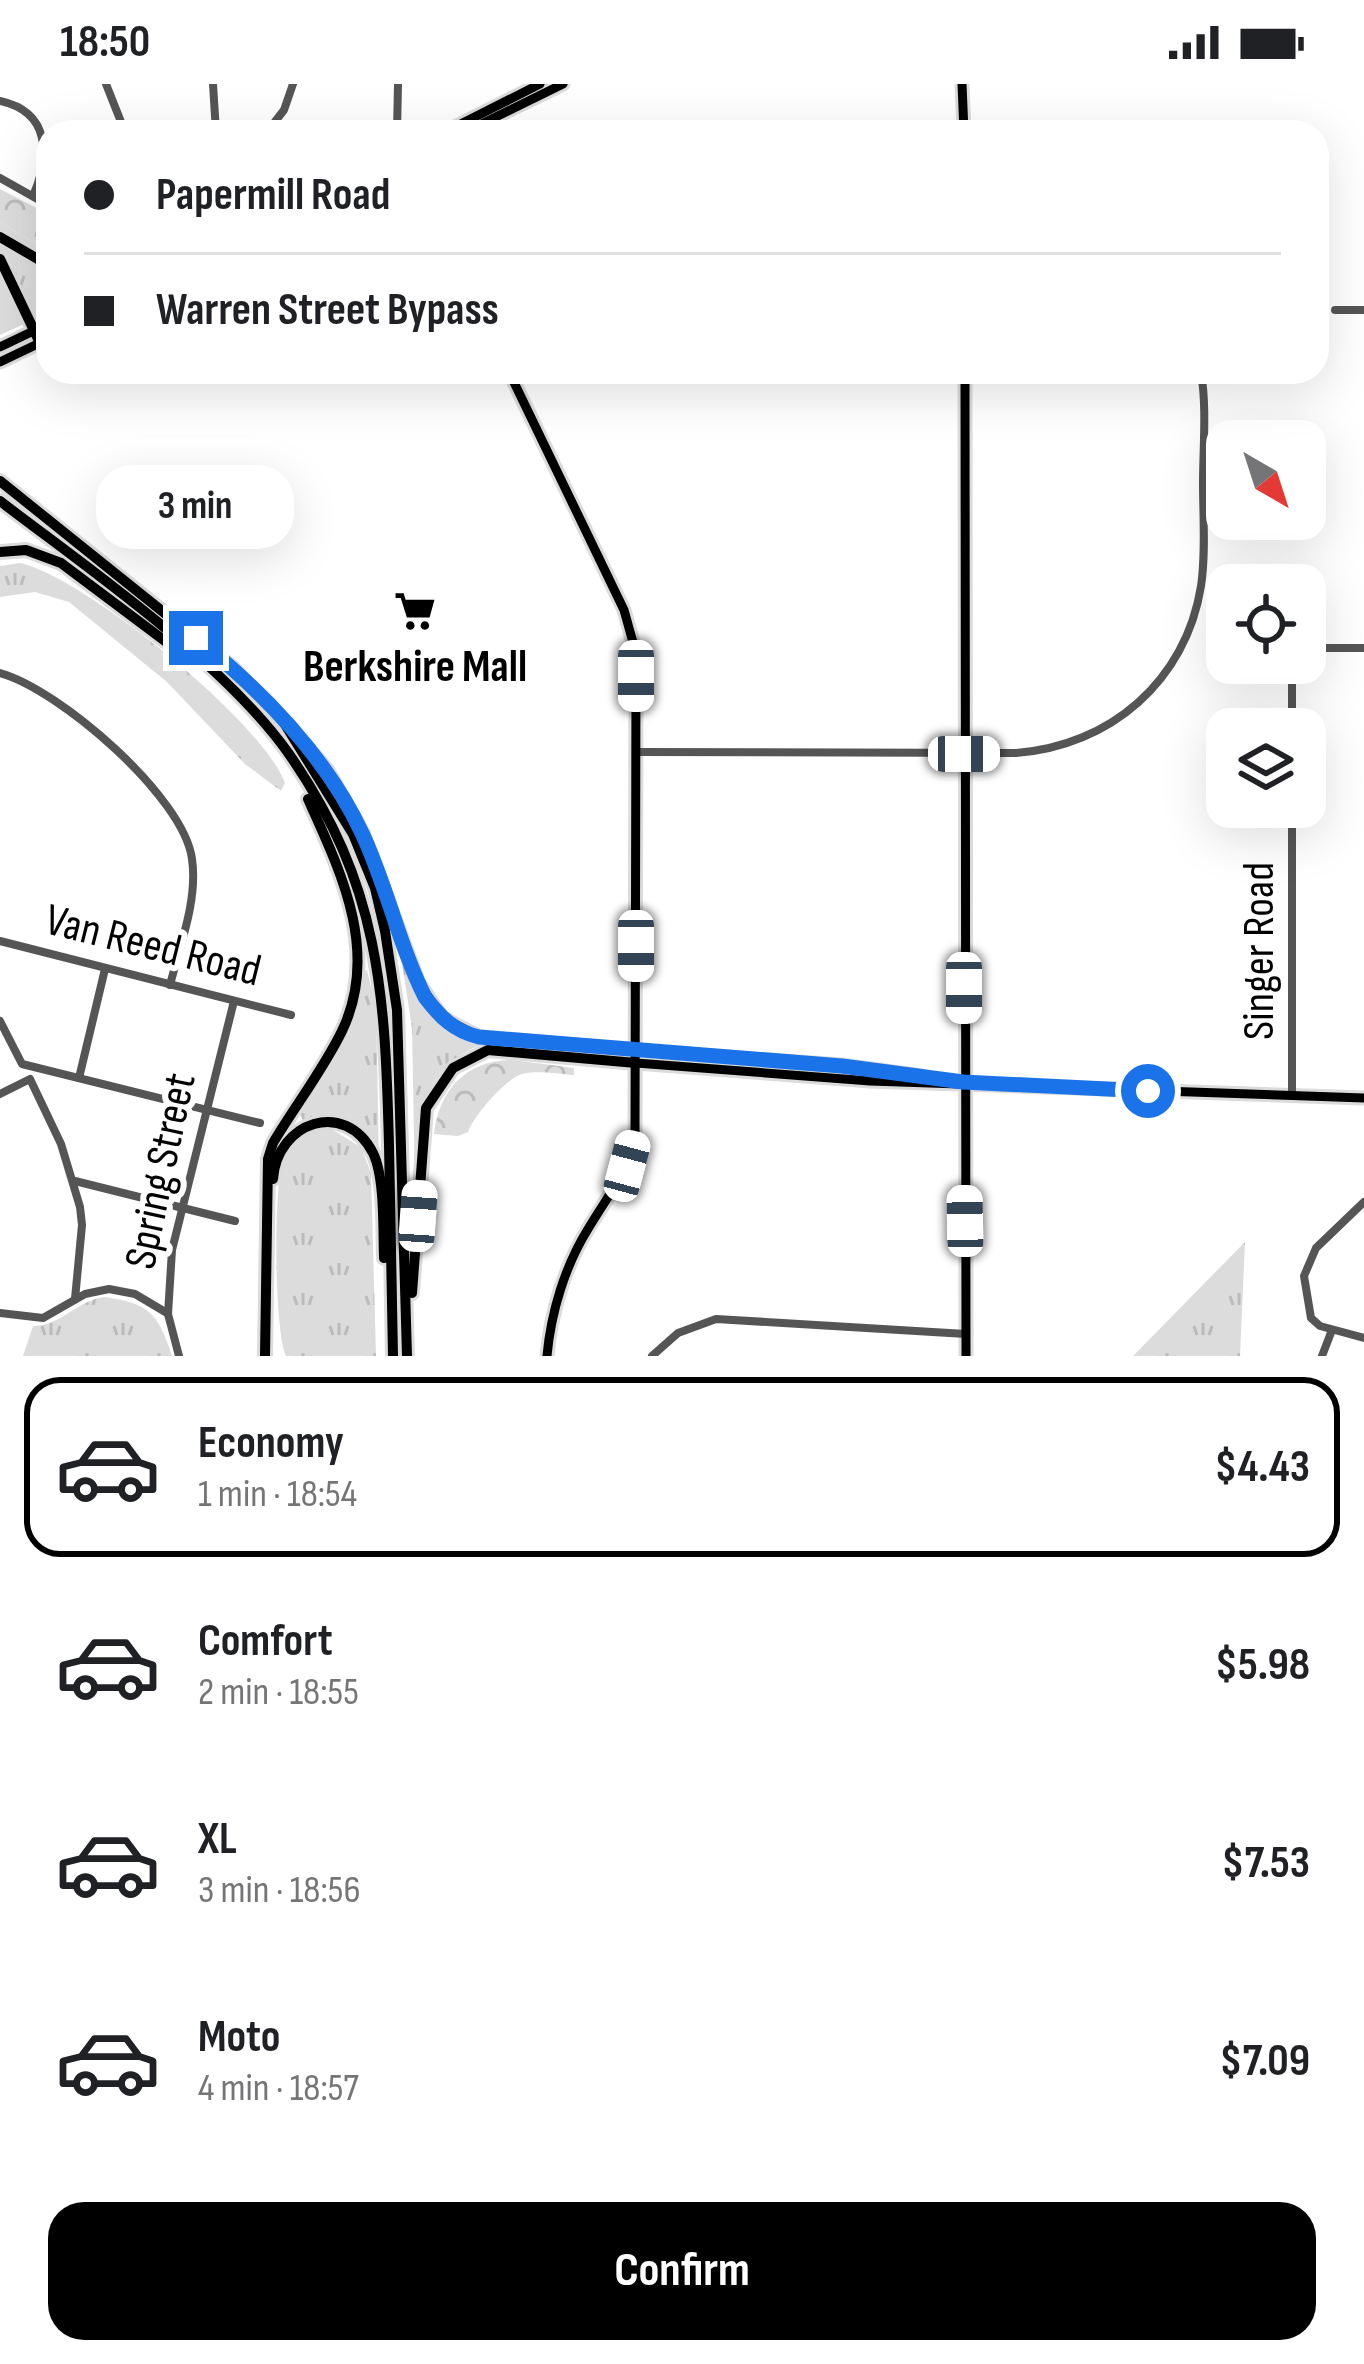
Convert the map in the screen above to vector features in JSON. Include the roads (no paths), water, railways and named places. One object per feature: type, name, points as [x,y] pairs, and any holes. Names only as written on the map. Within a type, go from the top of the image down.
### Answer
[{"type":"highway","points":[[0,237],[36,258]]},
{"type":"highway","points":[[0,260],[36,336]]},
{"type":"highway","points":[[0,275],[36,336]]},
{"type":"highway","points":[[0,481],[233,668],[327,770],[390,902],[418,982],[442,1018],[479,1037],[636,1057]]},
{"type":"highway","points":[[0,501],[230,688],[287,752],[335,832],[362,898],[381,978],[392,1356]]},
{"type":"highway","points":[[0,553],[26,550],[61,563],[230,688]]},
{"type":"highway","points":[[283,721],[353,834],[386,931],[401,1057],[408,1356]]},
{"type":"highway","points":[[269,1353],[268,1159],[273,1143],[342,1030],[354,999],[358,970],[355,925],[342,874],[287,752]]},
{"type":"highway","points":[[408,1356],[426,1108],[446,1074],[460,1061],[488,1050],[636,1057]]},
{"type":"highway","points":[[269,1353],[276,1157],[299,1129],[326,1122],[357,1134],[376,1160],[392,1356]]},
{"type":"main road","points":[[471,120],[546,86],[563,84]]},
{"type":"main road","points":[[962,84],[964,120]]},
{"type":"main road","points":[[486,120],[546,86]]},
{"type":"main road","points":[[0,347],[36,338]]},
{"type":"main road","points":[[0,362],[36,339]]},
{"type":"main road","points":[[515,384],[624,610],[635,657],[635,1136],[627,1166],[569,1265],[547,1356]]},
{"type":"main road","points":[[965,384],[966,1356]]},
{"type":"main road","points":[[636,1057],[842,1066],[963,1082],[1364,1098]]},
{"type":"street","points":[[106,84],[120,120]]},
{"type":"street","points":[[213,84],[215,120]]},
{"type":"street","points":[[276,120],[293,84]]},
{"type":"street","points":[[397,120],[398,84]]},
{"type":"street","points":[[0,101],[21,109],[36,128]]},
{"type":"street","points":[[0,178],[36,198]]},
{"type":"street","points":[[33,196],[36,187]]},
{"type":"street","points":[[1335,310],[1364,310]]},
{"type":"street","points":[[636,752],[1030,752],[1084,738],[1115,722],[1141,701],[1175,658],[1190,627],[1202,580],[1202,384]]},
{"type":"street","points":[[1326,648],[1364,648]]},
{"type":"street","points":[[0,673],[58,701],[155,789],[179,819],[191,850],[193,893],[170,985]]},
{"type":"street","name":"Singer Road","points":[[1292,828],[1292,1096]]},
{"type":"street","name":"Van Reed Road","points":[[0,941],[291,1015]]},
{"type":"street","points":[[79,1078],[105,969]]},
{"type":"street","name":"Spring Street","points":[[179,1356],[168,1314],[172,1249],[234,1001]]},
{"type":"street","points":[[0,1021],[22,1064],[260,1123]]},
{"type":"street","points":[[0,1094],[30,1079],[75,1181],[82,1225],[75,1299]]},
{"type":"street","points":[[75,1181],[235,1221]]},
{"type":"street","points":[[1364,1202],[1316,1248],[1304,1276],[1311,1318],[1332,1330],[1364,1338]]},
{"type":"street","points":[[0,1313],[44,1318],[75,1299],[122,1289],[168,1314]]},
{"type":"street","points":[[652,1356],[678,1333],[716,1319],[965,1334]]},
{"type":"street","points":[[1322,1356],[1332,1330]]},
{"type":"place","name":"Berkshire Mall","points":[[415,611]]}]
